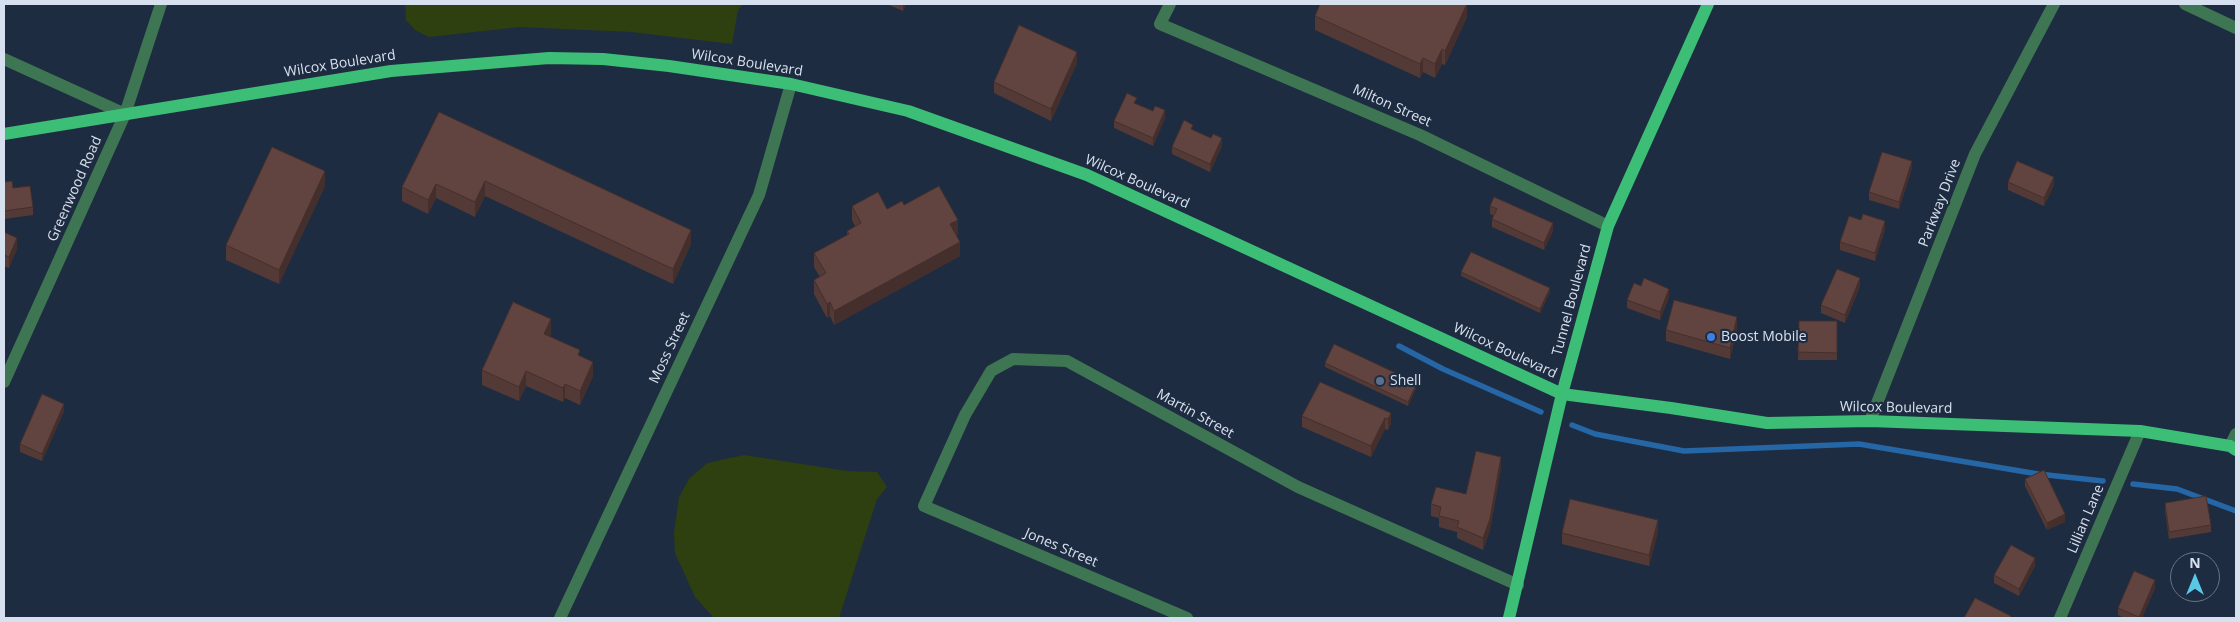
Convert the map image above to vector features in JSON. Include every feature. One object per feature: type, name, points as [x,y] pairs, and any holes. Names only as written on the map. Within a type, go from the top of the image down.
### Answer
[{"type":"main road","name":"Tunnel Boulevard","points":[[1509,618],[1562,394],[1608,226],[1708,4]]},
{"type":"main road","name":"Wilcox Boulevard","points":[[4,134],[391,71],[549,58],[603,59],[669,66],[791,84],[908,111],[1087,174],[1562,394],[1766,423],[1870,421],[2140,431],[2233,448]]},
{"type":"street","name":"Greenwood Road","points":[[4,382],[125,114],[161,4]]},
{"type":"street","name":"Milton Street","points":[[1170,4],[1160,24],[1420,135],[1608,226]]},
{"type":"street","name":"Parkway Drive","points":[[1870,421],[1975,154],[2054,4]]},
{"type":"street","points":[[2185,4],[2236,28]]},
{"type":"street","points":[[4,59],[125,114]]},
{"type":"street","name":"Moss Street","points":[[560,618],[759,195],[791,84]]},
{"type":"street","name":"Martin Street","points":[[924,506],[965,415],[991,371],[1014,359],[1067,362],[1298,487],[1518,585]]},
{"type":"street","name":"Lillian Lane","points":[[2060,618],[2140,431]]},
{"type":"street","points":[[2233,448],[2236,434]]},
{"type":"street","name":"Jones Street","points":[[924,506],[1187,618]]},
{"type":"green space","points":[[405,4],[743,4],[738,10],[732,44],[631,32],[520,27],[429,37],[415,30],[406,20]]},
{"type":"green space","points":[[744,455],[847,471],[877,472],[887,487],[877,499],[839,618],[714,618],[695,597],[675,553],[674,533],[679,497],[689,479],[707,463]]},
{"type":"building","points":[[1320,4],[1467,4],[1445,51],[1442,49],[1435,64],[1423,58],[1420,64],[1315,16]]},
{"type":"building","points":[[1019,25],[1077,52],[1051,109],[994,82]]},
{"type":"building","points":[[1127,93],[1137,98],[1134,103],[1153,111],[1155,106],[1165,110],[1153,138],[1114,121]]},
{"type":"building","points":[[439,112],[691,230],[673,269],[485,181],[475,202],[436,184],[428,200],[402,187]]},
{"type":"building","points":[[1184,120],[1193,125],[1191,129],[1211,138],[1213,134],[1222,138],[1210,164],[1172,147]]},
{"type":"building","points":[[272,147],[325,171],[279,270],[226,245]]},
{"type":"building","points":[[1882,152],[1912,161],[1899,202],[1869,192]]},
{"type":"building","points":[[2017,161],[2054,177],[2044,198],[2008,182]]},
{"type":"building","points":[[12,181],[13,188],[30,186],[33,207],[4,211],[4,182]]},
{"type":"building","points":[[939,186],[958,220],[950,224],[960,242],[834,311],[830,302],[827,304],[814,280],[826,273],[814,253],[849,234],[847,231],[861,223],[852,206],[878,192],[887,209],[902,201],[904,205]]},
{"type":"building","points":[[1494,197],[1553,223],[1544,243],[1492,219],[1497,209],[1490,206]]},
{"type":"building","points":[[1863,214],[1885,221],[1875,253],[1840,242],[1849,216],[1861,220]]},
{"type":"building","points":[[4,232],[17,238],[9,257],[4,255]]},
{"type":"building","points":[[1471,252],[1550,288],[1540,309],[1461,272]]},
{"type":"building","points":[[1837,269],[1860,278],[1845,315],[1821,305]]},
{"type":"building","points":[[1644,278],[1669,289],[1660,312],[1627,300],[1634,283],[1641,286]]},
{"type":"building","points":[[1674,300],[1737,317],[1730,348],[1666,330]]},
{"type":"building","points":[[513,302],[551,319],[544,334],[580,350],[578,355],[593,362],[580,391],[565,384],[563,388],[526,371],[519,387],[482,370]]},
{"type":"building","points":[[1799,321],[1837,321],[1837,353],[1798,352]]},
{"type":"building","name":"Shell","points":[[1334,344],[1417,383],[1408,402],[1325,363]]},
{"type":"building","points":[[1320,382],[1391,413],[1388,419],[1385,418],[1371,446],[1302,416]]},
{"type":"building","points":[[42,394],[64,404],[42,454],[20,444]]},
{"type":"building","points":[[1476,451],[1501,457],[1490,519],[1483,538],[1457,527],[1459,521],[1439,516],[1441,507],[1431,504],[1436,487],[1466,494]]},
{"type":"building","points":[[2044,470],[2065,514],[2047,523],[2025,479]]},
{"type":"building","points":[[2206,496],[2211,525],[2169,532],[2165,503]]},
{"type":"building","points":[[1570,499],[1658,520],[1649,555],[1562,533]]},
{"type":"building","points":[[2011,545],[2035,558],[2019,589],[1994,575]]},
{"type":"building","points":[[2134,571],[2155,580],[2139,617],[2118,608]]},
{"type":"building","points":[[1975,598],[2011,616],[2010,618],[1964,618]]},
{"type":"waterway","points":[[1399,346],[1443,369],[1541,412]]},
{"type":"waterway","points":[[1572,425],[1595,434],[1684,451],[1859,444],[2038,474],[2103,481]]},
{"type":"waterway","points":[[2133,484],[2177,489],[2236,511]]},
{"type":"place","name":"Boost Mobile","points":[[1711,337]]},
{"type":"place","name":"Shell","points":[[1380,381]]}]
